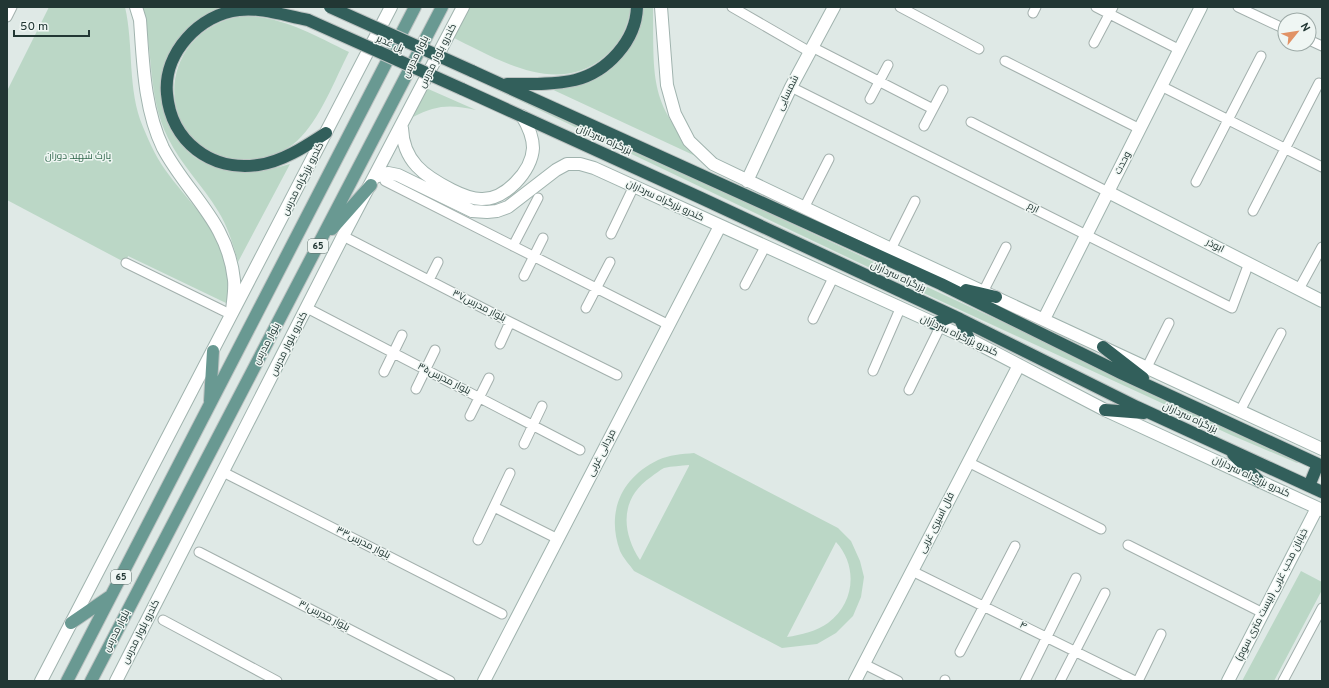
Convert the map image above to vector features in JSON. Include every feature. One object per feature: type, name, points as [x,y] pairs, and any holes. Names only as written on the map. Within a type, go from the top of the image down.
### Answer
[{"type":"highway","points":[[281,7],[308,20]]},
{"type":"highway","name":"پل غدیر","points":[[330,7],[472,71]]},
{"type":"highway","points":[[502,84],[531,84],[575,80],[600,68],[610,60],[627,41],[634,23],[637,7]]},
{"type":"highway","points":[[308,20],[256,10],[239,10],[222,13],[207,20],[193,31],[181,44],[169,74],[167,93],[170,111],[179,130],[188,142],[200,154],[221,164],[241,166],[259,165],[282,157],[326,133]]},
{"type":"highway","name":"پل غدیر","points":[[308,20],[462,89]]},
{"type":"highway","name":"بزرگراه سرداران","points":[[472,71],[941,284],[1161,392],[1320,465]]},
{"type":"highway","name":"بزرگراه سرداران","points":[[462,89],[701,198],[956,318],[1152,414],[1322,492]]},
{"type":"highway","points":[[941,284],[996,297]]},
{"type":"highway","points":[[937,325],[956,318],[968,339]]},
{"type":"highway","points":[[1103,347],[1161,392]]},
{"type":"highway","points":[[1106,410],[1152,414]]},
{"type":"highway","points":[[1228,448],[1260,482]]},
{"type":"highway","points":[[1309,486],[1320,465]]},
{"type":"main road","points":[[136,7],[140,20],[149,106],[163,147],[181,177],[212,217],[220,230],[229,252],[234,281],[232,315]]},
{"type":"main road","name":"کندرو بزرگراه مدرس","points":[[213,351],[391,7]]},
{"type":"main road","name":"65","points":[[67,681],[415,7]]},
{"type":"main road","name":"بلوار مدرس","points":[[94,677],[442,7]]},
{"type":"main road","name":"کندرو بلوار مدرس","points":[[116,681],[308,308],[343,236],[377,181],[402,126],[463,7]]},
{"type":"main road","points":[[661,7],[667,85],[675,114],[689,141],[713,164],[891,249],[1322,449]]},
{"type":"main road","name":"شمسایی","points":[[747,181],[791,87],[834,7]]},
{"type":"main road","name":"وحدت","points":[[1044,319],[1201,7]]},
{"type":"main road","points":[[402,126],[402,141],[407,154],[415,165],[433,181],[464,195],[481,199],[505,191],[518,181],[529,163],[533,149],[532,136],[522,116]]},
{"type":"main road","name":"کندرو بزرگراه سرداران","points":[[377,181],[388,173],[398,175],[472,211],[487,212],[498,211],[508,206],[556,170],[567,164],[580,164],[594,168],[968,339],[1106,410],[1320,509]]},
{"type":"main road","points":[[320,243],[377,181]]},
{"type":"main road","name":"ابوذر","points":[[1108,192],[1322,301]]},
{"type":"main road","name":"مردانی غربی","points":[[484,681],[720,226]]},
{"type":"main road","points":[[209,406],[213,351]]},
{"type":"main road","points":[[41,681],[213,351]]},
{"type":"main road","name":"فال اسیری غربی","points":[[855,681],[1018,365]]},
{"type":"main road","points":[[175,473],[193,484]]},
{"type":"main road","name":"خیابان محب غربی (بیست متری سوم)","points":[[1228,681],[1263,613],[1320,509]]},
{"type":"main road","points":[[71,624],[111,595]]},
{"type":"street","points":[[7,17],[12,7]]},
{"type":"street","points":[[732,7],[811,49],[880,81],[933,109]]},
{"type":"street","points":[[900,7],[979,49]]},
{"type":"street","points":[[1096,7],[1111,10],[1180,50]]},
{"type":"street","points":[[1238,7],[1277,25]]},
{"type":"street","points":[[1094,43],[1111,10]]},
{"type":"street","points":[[1196,182],[1261,56]]},
{"type":"street","points":[[1005,61],[1140,129]]},
{"type":"street","points":[[870,99],[888,65]]},
{"type":"street","points":[[1253,211],[1318,83]]},
{"type":"street","points":[[1161,86],[1322,167]]},
{"type":"street","name":"ارم","points":[[791,87],[1232,308],[1249,264]]},
{"type":"street","points":[[924,126],[943,90]]},
{"type":"street","points":[[971,122],[1108,192]]},
{"type":"street","points":[[804,208],[829,159]]},
{"type":"street","points":[[377,181],[513,246],[669,325]]},
{"type":"street","points":[[611,234],[634,186]]},
{"type":"street","points":[[513,246],[538,198]]},
{"type":"street","points":[[891,249],[915,201]]},
{"type":"street","name":"بلوار مدرس۳۷","points":[[343,236],[617,375]]},
{"type":"street","points":[[524,276],[543,238]]},
{"type":"street","points":[[745,285],[765,247]]},
{"type":"street","points":[[983,292],[1006,247]]},
{"type":"street","points":[[1299,289],[1322,247]]},
{"type":"street","points":[[429,280],[438,262]]},
{"type":"street","points":[[586,308],[610,262]]},
{"type":"street","points":[[126,263],[232,315]]},
{"type":"street","points":[[814,319],[833,278]]},
{"type":"street","name":"بلوار مدرس۳۵","points":[[308,308],[580,450]]},
{"type":"street","points":[[873,371],[900,309]]},
{"type":"street","points":[[500,344],[510,322]]},
{"type":"street","points":[[1147,367],[1169,323]]},
{"type":"street","points":[[909,390],[937,325]]},
{"type":"street","points":[[1240,411],[1281,334]]},
{"type":"street","points":[[384,372],[402,335]]},
{"type":"street","points":[[416,389],[435,350]]},
{"type":"street","points":[[470,416],[489,378]]},
{"type":"street","points":[[524,444],[542,406]]},
{"type":"street","points":[[968,462],[1101,530]]},
{"type":"street","name":"بلوار مدرس۳۳","points":[[223,472],[502,614]]},
{"type":"street","points":[[478,540],[510,473]]},
{"type":"street","points":[[494,507],[558,539]]},
{"type":"street","points":[[1128,545],[1263,613]]},
{"type":"street","points":[[960,652],[1015,546]]},
{"type":"street","name":"بلوار مدرس۳۱","points":[[199,552],[450,681]]},
{"type":"street","name":"۴","points":[[912,571],[1135,681]]},
{"type":"street","points":[[1024,681],[1076,578]]},
{"type":"street","points":[[1060,681],[1105,593]]},
{"type":"street","points":[[1283,681],[1322,608]]},
{"type":"street","points":[[163,620],[277,681]]},
{"type":"street","points":[[1138,681],[1161,634]]},
{"type":"street","points":[[864,664],[898,681]]},
{"type":"green space","name":"پارک شهید دوران","points":[[49,7],[125,7],[128,22],[133,83],[138,113],[148,140],[161,164],[202,217],[216,238],[228,275],[229,289],[226,303],[128,256],[126,263],[7,200],[7,91]]},
{"type":"green space","points":[[142,7],[221,7],[204,16],[183,34],[171,49],[163,72],[162,87],[168,120],[175,135],[184,148],[196,158],[209,164],[220,166],[264,170],[290,164],[238,262],[222,217],[173,148],[161,122],[154,90],[146,24]]},
{"type":"green space","points":[[466,7],[631,7],[628,21],[619,41],[604,57],[586,69],[567,74],[547,74],[527,70],[507,63],[487,55],[450,36]]},
{"type":"green space","points":[[643,7],[653,7],[655,73],[658,90],[664,107],[686,141],[704,160],[547,87],[590,80],[605,73],[614,66],[622,58],[635,38],[642,17]]},
{"type":"green space","points":[[241,16],[283,22],[349,52],[320,111],[305,132],[291,146],[277,154],[254,160],[238,160],[210,151],[190,135],[178,114],[174,90],[179,66],[191,44],[212,27]]},
{"type":"green space","points":[[468,76],[677,170],[1300,460],[1297,463],[1231,435],[891,278]]},
{"type":"green space","points":[[426,88],[476,110],[451,106],[429,110],[413,117]]},
{"type":"green space","points":[[694,453],[838,528],[851,541],[860,561],[864,577],[861,597],[853,616],[836,633],[817,644],[782,648],[634,571],[621,554],[616,537],[616,510],[626,486],[634,476],[645,467],[662,458]],"holes":[[[689,466],[640,560],[629,538],[627,527],[629,505],[634,495],[641,485],[664,468]],[[836,542],[848,562],[850,573],[848,595],[844,605],[837,615],[824,626],[809,632],[787,637]]]},
{"type":"green space","points":[[1301,571],[1322,582],[1322,590],[1274,681],[1242,681]]}]
